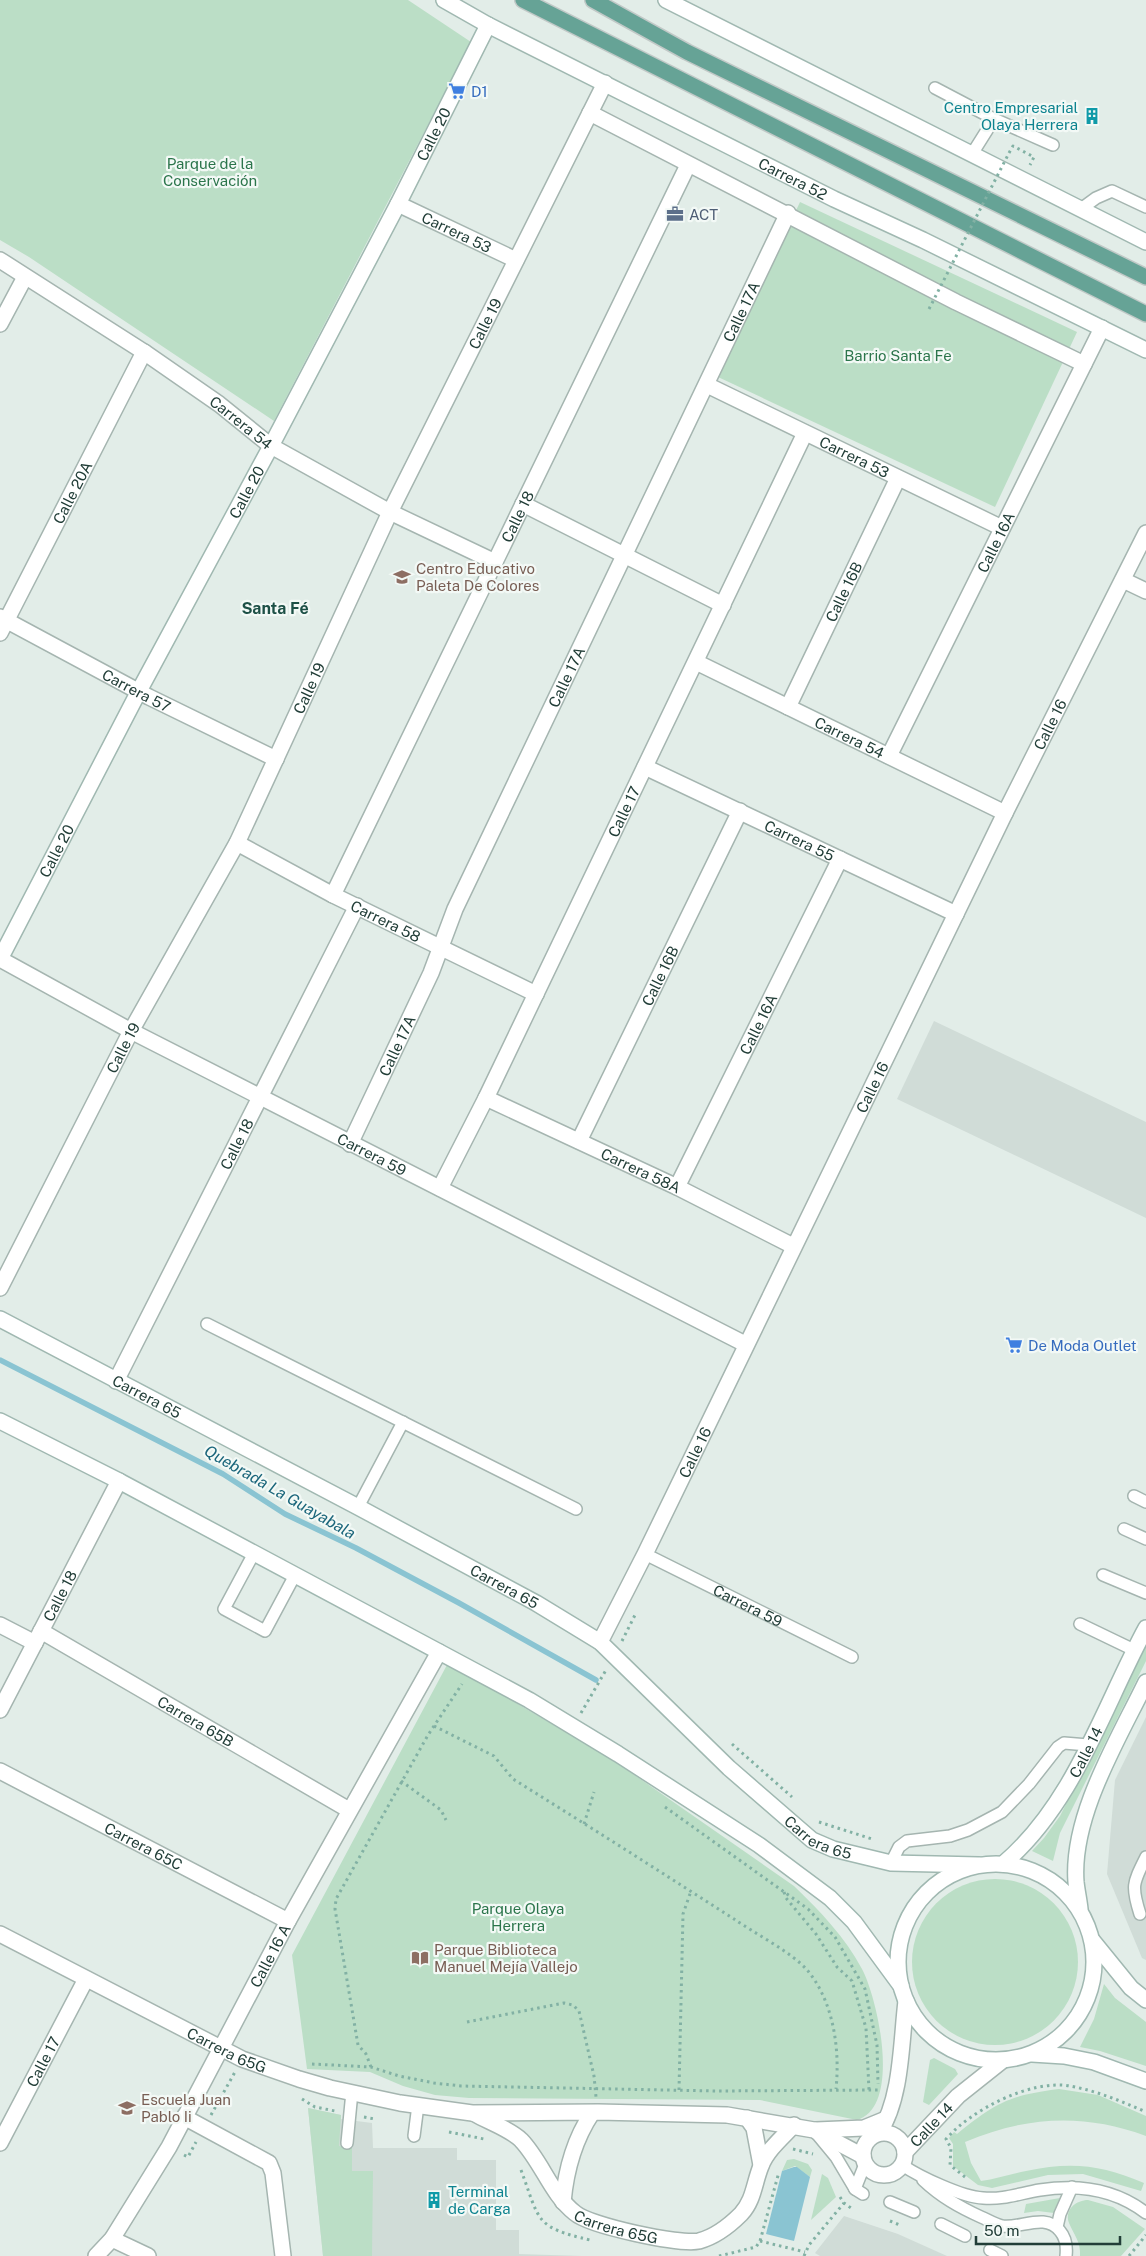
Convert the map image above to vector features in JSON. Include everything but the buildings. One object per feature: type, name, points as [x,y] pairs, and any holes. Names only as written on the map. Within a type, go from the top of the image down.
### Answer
[{"type":"main road","points":[[523,0],[1146,314]]},
{"type":"main road","points":[[592,0],[687,52],[1146,277]]},
{"type":"street","name":"Carrera 52","points":[[444,0],[488,25],[834,199],[923,240],[1146,350]]},
{"type":"street","points":[[666,0],[1146,242]]},
{"type":"street","name":"Calle 20","points":[[0,959],[139,691],[271,446],[398,204],[488,25]]},
{"type":"street","name":"Calle 19","points":[[0,1288],[131,1032],[237,843],[390,512],[605,83]]},
{"type":"street","points":[[590,113],[688,165],[788,213],[956,302],[1084,364]]},
{"type":"street","name":"Calle 18","points":[[333,895],[688,165]]},
{"type":"street","name":"Carrera 53","points":[[398,204],[516,260]]},
{"type":"street","name":"Calle 17A","points":[[350,1144],[431,973],[455,909],[788,213]]},
{"type":"street","name":"Carrera 54","points":[[0,260],[144,352],[219,404],[271,446],[390,512],[495,562]]},
{"type":"street","points":[[0,324],[25,277]]},
{"type":"street","name":"Calle 16A","points":[[889,756],[1102,328]]},
{"type":"street","name":"Calle 20A","points":[[2,624],[144,352]]},
{"type":"street","name":"Carrera 53","points":[[707,385],[1002,528]]},
{"type":"street","name":"Calle 17","points":[[440,1188],[486,1098],[806,433]]},
{"type":"street","name":"Calle 16B","points":[[788,707],[898,478]]},
{"type":"street","points":[[523,504],[723,605]]},
{"type":"street","name":"Calle 16","points":[[600,1642],[645,1554],[745,1344],[1005,813],[1146,534]]},
{"type":"street","points":[[1123,580],[1146,591]]},
{"type":"street","name":"Carrera 57","points":[[2,624],[276,759]]},
{"type":"street","name":"Carrera 54","points":[[696,662],[1005,813]]},
{"type":"street","name":"Carrera 55","points":[[645,766],[956,914]]},
{"type":"street","name":"Calle 16B","points":[[579,1141],[740,812]]},
{"type":"street","name":"Carrera 58","points":[[237,843],[333,895],[536,994]]},
{"type":"street","name":"Calle 16A","points":[[676,1187],[840,859]]},
{"type":"street","name":"Calle 18","points":[[116,1381],[357,906]]},
{"type":"street","name":"Carrera 59","points":[[0,959],[131,1032],[745,1344]]},
{"type":"street","name":"Carrera 58A","points":[[486,1098],[676,1187],[793,1246]]},
{"type":"street","name":"Carrera 65","points":[[0,1319],[358,1507],[536,1604],[600,1642],[729,1768],[812,1840],[833,1848],[891,1863],[979,1865]]},
{"type":"street","points":[[0,1421],[119,1481],[530,1700],[618,1754],[758,1845],[830,1898],[854,1922],[900,1986],[918,2022],[941,2044],[955,2052],[978,2059],[1002,2060],[1031,2054],[1064,2056],[1094,2062],[1146,2081]]},
{"type":"street","name":"Calle 18","points":[[0,1710],[119,1481]]},
{"type":"street","name":"Carrera 65B","points":[[0,1625],[38,1637],[349,1810]]},
{"type":"street","name":"Calle 14","points":[[1003,1864],[1027,1842],[1058,1798],[1088,1745],[1146,1628]]},
{"type":"street","name":"Calle 16 A","points":[[96,2256],[112,2239],[184,2117],[288,1921],[439,1652]]},
{"type":"street","name":"Calle 14","points":[[1081,1912],[1076,1882],[1077,1856],[1082,1832],[1098,1783],[1146,1682]]},
{"type":"street","name":"Carrera 65C","points":[[0,1771],[288,1921]]},
{"type":"street","points":[[900,1986],[898,1959],[902,1933],[914,1908],[931,1888],[953,1873],[979,1865],[1003,1864],[1025,1868],[1042,1874],[1057,1885],[1081,1912],[1091,1939],[1094,1962],[1091,1986],[1083,2008],[1069,2028],[1052,2043],[1031,2054]]},
{"type":"street","name":"Carrera 65G","points":[[0,1934],[242,2059],[299,2079],[418,2105],[472,2113],[595,2112],[717,2115],[747,2118],[814,2130],[864,2160]]},
{"type":"street","points":[[1091,1939],[1131,1988],[1146,2000]]},
{"type":"street","name":"Calle 17","points":[[0,2143],[86,1979]]},
{"type":"street","points":[[879,2133],[893,2134],[903,2145],[903,2158],[891,2174],[877,2174],[864,2160],[867,2142],[879,2133],[887,2118],[895,2087],[906,2001]]},
{"type":"street","name":"Calle 14","points":[[903,2158],[958,2096],[1002,2060]]},
{"type":"street","points":[[563,2202],[571,2154],[584,2126],[595,2112]]},
{"type":"street","name":"Carrera 65G","points":[[472,2113],[519,2138],[531,2152],[563,2202],[576,2215],[608,2226],[675,2241],[701,2240],[725,2228],[742,2214],[753,2196],[761,2164],[758,2141],[754,2128],[747,2118]]},
{"type":"street","points":[[184,2117],[269,2163],[273,2173],[283,2256]]},
{"type":"street","points":[[814,2130],[864,2128],[887,2118]]},
{"type":"street","name":"Carrera 65G","points":[[761,2164],[774,2146],[794,2125]]},
{"type":"street","points":[[112,2239],[148,2256]]},
{"type":"lane","points":[[935,88],[994,119],[1053,145]]},
{"type":"lane","points":[[972,154],[994,119]]},
{"type":"lane","points":[[1081,209],[1096,198],[1112,191],[1146,207]]},
{"type":"lane","points":[[207,1324],[576,1509]]},
{"type":"lane","points":[[358,1507],[403,1422]]},
{"type":"lane","points":[[1134,1496],[1146,1502]]},
{"type":"lane","points":[[1124,1529],[1146,1539]]},
{"type":"lane","points":[[254,1553],[224,1610],[265,1631],[295,1575]]},
{"type":"lane","name":"Carrera 59","points":[[645,1554],[852,1657]]},
{"type":"lane","points":[[1103,1575],[1146,1593]]},
{"type":"lane","points":[[1080,1624],[1134,1650]]},
{"type":"lane","points":[[891,1863],[899,1847],[907,1841],[950,1836],[986,1822],[1002,1812],[1016,1799],[1064,1743],[1088,1745]]},
{"type":"lane","points":[[1140,1914],[1133,1892],[1136,1878],[1146,1857]]},
{"type":"lane","points":[[347,2143],[352,2092]]},
{"type":"lane","points":[[414,2136],[418,2105]]},
{"type":"lane","points":[[814,2130],[836,2157],[847,2179],[859,2191],[864,2160]]},
{"type":"lane","points":[[903,2158],[917,2176],[950,2202],[1001,2226],[1043,2222],[1058,2227],[1064,2235],[1066,2256]]},
{"type":"lane","points":[[917,2176],[982,2198],[1000,2198],[1041,2190],[1072,2187],[1101,2190],[1122,2197],[1144,2208]]},
{"type":"lane","points":[[1058,2227],[1060,2214],[1072,2187]]},
{"type":"lane","points":[[890,2202],[914,2212]]},
{"type":"lane","points":[[941,2224],[965,2236]]},
{"type":"lane","points":[[990,2250],[1002,2256]]},
{"type":"path","points":[[929,309],[1013,146],[1034,157],[1029,169]]},
{"type":"path","points":[[430,1668],[470,1689]]},
{"type":"path","points":[[371,2067],[366,2054],[358,2045],[335,1909],[336,1899],[401,1781],[462,1684]]},
{"type":"path","points":[[434,1726],[494,1756],[513,1779],[798,1961],[814,1979],[827,2008],[835,2034],[838,2069],[836,2090]]},
{"type":"path","points":[[732,1744],[798,1803]]},
{"type":"path","points":[[401,1781],[441,1810],[446,1820]]},
{"type":"path","points":[[584,1824],[594,1792]]},
{"type":"path","points":[[308,2064],[371,2067],[400,2076],[452,2085],[595,2089],[878,2091],[879,2069],[872,2016],[865,1989],[849,1960],[822,1922],[784,1892],[663,1806]]},
{"type":"path","points":[[813,1816],[821,1823],[899,1847]]},
{"type":"path","points":[[679,2090],[683,1914],[690,1891]]},
{"type":"path","points":[[784,1892],[786,1898],[816,1934],[837,1967],[852,1981],[866,2028],[869,2090]]},
{"type":"path","points":[[466,2022],[564,2003],[573,2005],[579,2011],[595,2089],[595,2112]]},
{"type":"path","points":[[188,2157],[242,2059]]},
{"type":"path","points":[[946,2139],[955,2129],[997,2100],[1034,2088],[1067,2085],[1111,2096],[1146,2112]]},
{"type":"path","points":[[449,2132],[487,2140]]},
{"type":"path","points":[[788,2148],[822,2156]]},
{"type":"path","points":[[520,2167],[538,2218],[544,2225]]},
{"type":"path","points":[[719,2256],[756,2246],[760,2241],[780,2169]]},
{"type":"path","points":[[837,2188],[844,2203],[850,2208]]},
{"type":"path","points":[[760,2241],[804,2254],[809,2245],[844,2203]]},
{"type":"path","points":[[890,2221],[902,2226]]},
{"type":"path","points":[[1129,2256],[1146,2235]]},
{"type":"shaded area","points":[[934,1021],[1146,1122],[1146,1218],[897,1099]]},
{"type":"shaded area","points":[[1146,1717],[1146,1960],[1142,1958],[1107,1874],[1115,1780]]},
{"type":"shaded area","name":"Terminal de Carga","points":[[308,2108],[341,2115],[341,2119],[372,2123],[373,2148],[457,2148],[457,2160],[496,2160],[496,2230],[519,2230],[519,2254],[582,2256],[323,2256]]},
{"type":"shaded area","points":[[844,2216],[898,2234],[947,2256],[820,2256],[815,2253]]},
{"type":"green space","name":"Parque de la Conservación","points":[[0,0],[408,0],[471,42],[274,421],[29,257],[0,240]]},
{"type":"green space","name":"Barrio Santa Fe","points":[[800,202],[1077,332],[995,507],[718,377]]},
{"type":"green space","points":[[1146,1645],[1146,1661],[1060,1833],[1053,1861],[1032,1851],[1060,1816]]},
{"type":"green space","name":"Parque Olaya Herrera","points":[[448,1663],[613,1760],[794,1886],[822,1915],[840,1935],[855,1957],[862,1969],[874,2003],[879,2027],[883,2074],[879,2095],[871,2111],[857,2120],[760,2100],[469,2098],[435,2095],[403,2086],[370,2072],[307,2069],[292,1955]]},
{"type":"green space","points":[[995,1879],[1027,1885],[1054,1903],[1072,1930],[1078,1962],[1072,1994],[1054,2021],[1027,2039],[995,2045],[963,2039],[936,2021],[918,1994],[912,1962],[918,1930],[936,1903],[963,1885]]},
{"type":"green space","points":[[1104,1984],[1115,1998],[1146,2022],[1146,2066],[1100,2051],[1080,2047],[1094,2019]]},
{"type":"green space","points":[[934,2058],[955,2069],[958,2074],[929,2105],[923,2102],[930,2060]]},
{"type":"green space","points":[[1059,2089],[1098,2095],[1146,2116],[1146,2136],[1123,2129],[1078,2121],[1033,2123],[988,2133],[965,2142],[971,2163],[981,2181],[1043,2168],[1086,2166],[1114,2172],[1144,2183],[1141,2191],[1083,2174],[1048,2175],[992,2188],[978,2185],[953,2166],[953,2144],[949,2138],[954,2132],[957,2134],[982,2115],[1004,2102],[1028,2094]]},
{"type":"green space","points":[[308,2108],[341,2115],[339,2146],[352,2147],[352,2171],[373,2171],[372,2256],[323,2256]]},
{"type":"green space","points":[[794,2159],[808,2164],[812,2170],[810,2177],[795,2166],[782,2171],[787,2160]]},
{"type":"green space","points":[[822,2174],[828,2178],[836,2197],[811,2220]]},
{"type":"green space","points":[[1060,2198],[1054,2213],[1038,2211],[1024,2213],[1026,2204]]},
{"type":"green space","points":[[1088,2200],[1113,2207],[1145,2229],[1121,2256],[1080,2256],[1077,2239],[1069,2223],[1068,2214],[1072,2206]]},
{"type":"water","points":[[797,2167],[810,2177],[794,2241],[766,2234],[782,2171]]},
{"type":"waterway","name":"Quebrada La Guayabala","points":[[0,1360],[223,1474],[285,1514],[356,1548],[596,1680]]},
{"type":"place","name":"D1","points":[[457,91]]},
{"type":"place","name":"Centro Empresarial Olaya Herrera","points":[[1092,116]]},
{"type":"place","name":"ACT","points":[[675,214]]},
{"type":"place","name":"Centro Educativo Paleta De Colores","points":[[402,577]]},
{"type":"place","name":"De Moda Outlet","points":[[1014,1345]]},
{"type":"place","name":"Parque Biblioteca Manuel Mejía Vallejo","points":[[420,1958]]},
{"type":"place","name":"Escuela Juan Pablo Ii","points":[[127,2108]]},
{"type":"place","name":"Terminal de Carga","points":[[434,2200]]},
{"type":"district","name":"Santa Fé","points":[[275,608]]}]
